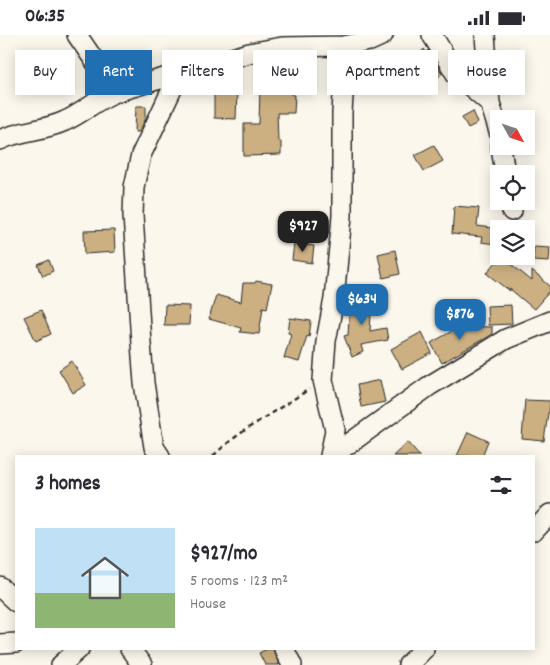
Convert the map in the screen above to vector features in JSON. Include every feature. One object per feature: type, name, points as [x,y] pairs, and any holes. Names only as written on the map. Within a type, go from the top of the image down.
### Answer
[{"type":"street","points":[[77,35],[87,50]]},
{"type":"street","points":[[243,55],[288,41],[343,46],[370,41],[383,35]]},
{"type":"street","points":[[432,35],[456,74],[490,103]]},
{"type":"street","points":[[485,35],[492,110]]},
{"type":"street","points":[[331,455],[335,430],[323,380],[326,341],[334,299],[342,216],[342,113],[345,61],[343,46]]},
{"type":"street","points":[[0,140],[64,121],[108,95]]},
{"type":"street","points":[[159,455],[154,447],[144,383],[133,215],[134,187],[141,155],[169,95]]},
{"type":"street","points":[[332,455],[429,386],[506,339],[550,321]]},
{"type":"street","points":[[535,530],[550,514]]},
{"type":"street","points":[[0,587],[15,601]]},
{"type":"street","points":[[0,644],[15,643]]},
{"type":"street","points":[[61,665],[78,650]]},
{"type":"street","points":[[131,650],[142,665]]},
{"type":"street","points":[[284,650],[292,665]]},
{"type":"street","points":[[408,665],[423,650]]},
{"type":"path","points":[[215,455],[244,431],[323,380]]},
{"type":"building","points":[[438,66],[442,73],[438,78]]},
{"type":"building","points":[[214,95],[237,95],[236,119],[214,118]]},
{"type":"building","points":[[260,95],[295,95],[294,113],[277,113],[278,141],[281,141],[281,155],[244,156],[244,124],[259,124]]},
{"type":"building","points":[[136,106],[146,106],[146,118],[139,132],[135,132]]},
{"type":"building","points":[[473,111],[478,123],[468,128],[462,117]]},
{"type":"building","points":[[434,145],[443,161],[424,171],[415,155]]},
{"type":"building","points":[[454,206],[479,208],[477,226],[490,228],[490,243],[481,242],[482,237],[452,234]]},
{"type":"building","points":[[114,230],[115,252],[85,254],[84,231]]},
{"type":"building","points":[[294,243],[314,246],[312,263],[292,260]]},
{"type":"building","points":[[535,246],[550,247],[549,261],[535,260]]},
{"type":"building","points":[[395,250],[400,274],[383,278],[378,254]]},
{"type":"building","points":[[49,260],[53,271],[43,276],[38,265]]},
{"type":"building","points":[[494,265],[512,265],[532,281],[532,271],[550,286],[550,291],[534,309],[487,273]]},
{"type":"building","points":[[256,281],[272,284],[267,308],[263,307],[259,334],[240,332],[241,328],[209,319],[216,295],[241,302],[243,283],[255,283]]},
{"type":"building","points":[[350,296],[372,298],[370,331],[386,328],[388,340],[361,345],[363,352],[352,357],[344,336],[348,335]]},
{"type":"building","points":[[165,305],[190,306],[189,325],[164,325]]},
{"type":"building","points":[[511,305],[512,324],[488,325],[487,306]]},
{"type":"building","points":[[41,310],[51,334],[36,341],[24,317]]},
{"type":"building","points":[[290,318],[311,321],[309,337],[307,336],[299,362],[284,358],[291,334],[288,333]]},
{"type":"building","points":[[461,326],[492,327],[492,334],[442,363],[431,343]]},
{"type":"building","points":[[422,332],[432,353],[402,369],[391,349]]},
{"type":"building","points":[[72,361],[86,385],[73,393],[59,370]]},
{"type":"building","points":[[380,380],[385,402],[361,407],[357,385]]},
{"type":"building","points":[[525,400],[550,401],[544,441],[522,439]]},
{"type":"building","points":[[468,432],[488,441],[482,455],[457,455]]},
{"type":"building","points":[[408,442],[419,455],[394,455]]},
{"type":"building","points":[[265,650],[273,650],[279,665],[265,665],[259,653]]}]
